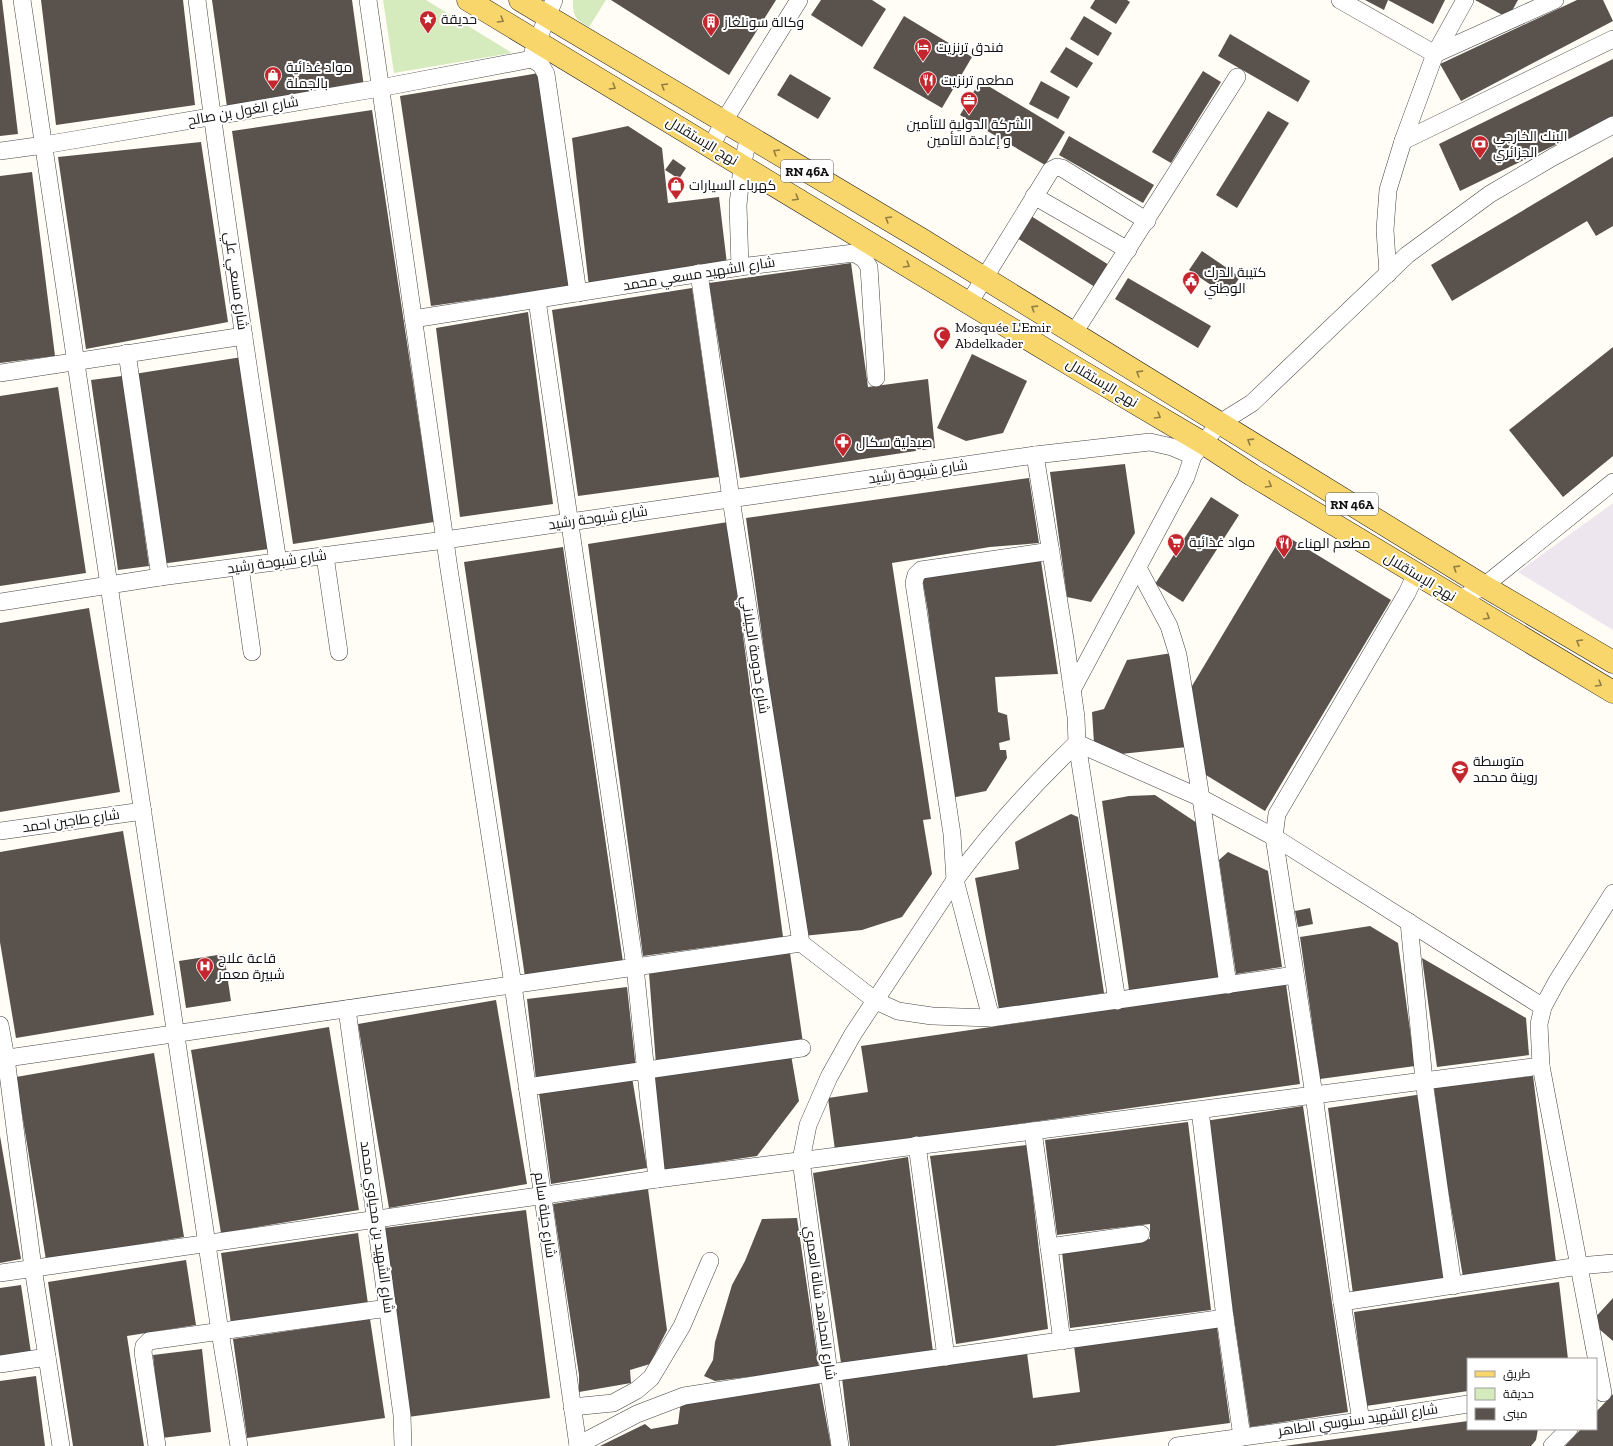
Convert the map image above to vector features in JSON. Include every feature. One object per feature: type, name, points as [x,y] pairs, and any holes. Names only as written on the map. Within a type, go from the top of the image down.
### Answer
[{"type":"main road","name":"نهج الإستقلال","points":[[468,0],[534,50],[711,146],[969,303],[1198,450],[1252,475],[1613,692]]},
{"type":"main road","name":"نهج الإستقلال","points":[[520,0],[551,8],[748,136],[1074,333],[1484,586],[1613,662]]},
{"type":"street","points":[[22,0],[220,1332],[239,1446]]},
{"type":"street","name":"شارع مسعي علي","points":[[197,0],[212,116],[278,562]]},
{"type":"street","name":"شارع حيلة سالم","points":[[368,0],[445,540],[513,985],[572,1411],[578,1444]]},
{"type":"street","points":[[711,146],[724,121],[799,0]]},
{"type":"street","points":[[1340,0],[1435,54]]},
{"type":"street","points":[[1388,274],[1385,230],[1388,190],[1403,141],[1435,54],[1465,0]]},
{"type":"street","points":[[1435,54],[1555,0]]},
{"type":"street","points":[[551,8],[534,50],[546,74],[578,293]]},
{"type":"street","points":[[1403,141],[1613,39]]},
{"type":"street","name":"شارع الغول بن صالح","points":[[0,151],[44,145],[380,88],[534,50]]},
{"type":"street","points":[[1074,333],[1147,222],[1237,78]]},
{"type":"street","points":[[1072,690],[1186,477],[1198,450],[1220,423],[1252,403],[1407,255],[1490,194],[1553,157],[1613,125]]},
{"type":"street","points":[[740,267],[738,205],[742,166],[748,136]]},
{"type":"street","points":[[969,303],[1034,196],[1051,170],[1057,167],[1062,168],[1147,222]]},
{"type":"street","points":[[1034,196],[1128,250]]},
{"type":"street","name":"شارع الشهيد مسعي محمد","points":[[413,319],[699,273],[854,254],[864,259],[868,267],[876,378]]},
{"type":"street","name":"شارع خدومة الجيلاني","points":[[699,273],[730,499],[801,943]]},
{"type":"street","points":[[537,300],[635,967],[657,1179]]},
{"type":"street","points":[[0,373],[244,336]]},
{"type":"street","points":[[127,353],[160,577]]},
{"type":"street","name":"شارع شبوحة رشيد","points":[[0,602],[160,577],[445,540],[1035,455],[1150,442],[1172,447],[1198,450]]},
{"type":"street","points":[[1035,455],[1072,690],[1078,743],[1117,1001]]},
{"type":"street","points":[[1459,600],[1484,586],[1613,482]]},
{"type":"street","points":[[991,1018],[955,880],[952,834],[914,583],[916,575],[921,570],[1051,551]]},
{"type":"street","points":[[325,556],[339,652]]},
{"type":"street","points":[[240,567],[252,652]]},
{"type":"street","points":[[1138,568],[1169,626],[1178,655],[1201,798],[1228,985]]},
{"type":"street","points":[[1361,1421],[1342,1302],[1314,1095],[1274,836],[1277,814],[1407,593],[1416,574]]},
{"type":"street","points":[[1078,743],[1201,798],[1274,836],[1543,1007]]},
{"type":"street","name":"شارع المجاهد شالة العمري","points":[[840,1446],[801,1160],[808,1125],[829,1077],[853,1034],[968,861],[1043,775],[1078,743]]},
{"type":"street","name":"شارع طاجين احمد","points":[[0,831],[143,811]]},
{"type":"street","points":[[1596,1358],[1541,1066],[1539,1024],[1543,1007],[1557,980],[1613,893]]},
{"type":"street","points":[[1409,922],[1424,1081],[1453,1286]]},
{"type":"street","points":[[3,1059],[801,943],[876,1001],[898,1011],[932,1016],[991,1018],[1295,975]]},
{"type":"street","name":"شارع الشهيد بن محياوي محمد","points":[[347,1009],[402,1415],[403,1446]]},
{"type":"street","points":[[0,1025],[3,1059],[33,1268],[61,1446]]},
{"type":"street","points":[[527,1086],[802,1048]]},
{"type":"street","points":[[0,1273],[657,1179],[1541,1066]]},
{"type":"street","points":[[1200,1110],[1225,1318],[1242,1437]]},
{"type":"street","points":[[1033,1130],[1062,1341]]},
{"type":"street","points":[[917,1145],[946,1356]]},
{"type":"street","points":[[1049,1247],[1141,1234]]},
{"type":"street","points":[[572,1411],[614,1403],[638,1390],[651,1378],[682,1326],[710,1261]]},
{"type":"street","points":[[1342,1302],[1579,1266],[1613,1263]]},
{"type":"street","points":[[157,1446],[142,1352],[144,1346],[149,1341],[388,1308]]},
{"type":"street","points":[[578,1444],[637,1414],[684,1396],[946,1356],[1225,1318]]},
{"type":"street","points":[[0,1364],[47,1357]]},
{"type":"street","points":[[1597,1362],[1602,1389]]},
{"type":"street","name":"شارع الشهيد سنوسي الطاهر","points":[[1177,1446],[1361,1421],[1467,1404]]},
{"type":"street","points":[[1552,1446],[1567,1430]]},
{"type":"shaded area","points":[[1613,503],[1613,630],[1518,572]]},
{"type":"green space","points":[[383,0],[426,0],[512,53],[394,73]]},
{"type":"green space","points":[[573,0],[606,0],[589,27],[581,22],[574,14]]},
{"type":"building","points":[[0,0],[2,0],[18,134],[0,136]]},
{"type":"building","points":[[41,0],[183,0],[195,105],[56,125]]},
{"type":"building","points":[[212,0],[352,0],[364,87],[227,107]]},
{"type":"building","name":"وكالة سونلغاز","points":[[611,0],[776,0],[729,75]]},
{"type":"building","points":[[821,0],[872,0],[886,9],[862,47],[811,15]]},
{"type":"building","points":[[1095,0],[1127,0],[1130,2],[1116,24],[1090,8]]},
{"type":"building","points":[[1365,0],[1388,0],[1384,10]]},
{"type":"building","points":[[1388,0],[1445,0],[1433,24]]},
{"type":"building","points":[[1475,0],[1518,0],[1508,18]]},
{"type":"building","points":[[1577,0],[1603,0],[1613,21],[1461,101],[1440,64]]},
{"type":"building","name":"فندق ترنزيت","points":[[904,16],[972,57],[942,108],[873,68]]},
{"type":"building","points":[[1084,16],[1112,33],[1098,56],[1070,39]]},
{"type":"building","points":[[1230,34],[1310,81],[1298,102],[1218,56]]},
{"type":"building","points":[[1066,47],[1093,63],[1077,88],[1050,72]]},
{"type":"building","points":[[1613,59],[1613,117],[1460,191],[1439,144]]},
{"type":"building","points":[[1203,71],[1221,82],[1171,163],[1152,152]]},
{"type":"building","points":[[539,73],[570,286],[431,306],[400,96]]},
{"type":"building","points":[[790,74],[831,98],[818,119],[777,95]]},
{"type":"building","points":[[980,81],[1065,132],[1045,165],[960,115]]},
{"type":"building","points":[[1041,81],[1070,97],[1058,119],[1029,104]]},
{"type":"building","points":[[372,110],[434,522],[293,544],[232,131]]},
{"type":"building","points":[[1268,111],[1289,123],[1237,208],[1216,195]]},
{"type":"building","points":[[628,126],[662,148],[668,203],[719,197],[727,264],[589,287],[572,138]]},
{"type":"building","points":[[1069,136],[1154,185],[1143,203],[1059,155]]},
{"type":"building","points":[[201,142],[228,322],[86,349],[58,157]]},
{"type":"building","points":[[1613,157],[1613,226],[1596,236],[1587,221],[1452,301],[1431,265]]},
{"type":"building","points":[[673,159],[686,168],[679,179],[665,170]]},
{"type":"building","points":[[32,172],[55,356],[0,363],[0,176]]},
{"type":"building","points":[[1031,216],[1109,265],[1095,287],[1017,238]]},
{"type":"building","points":[[1202,251],[1240,277],[1227,296],[1189,270]]},
{"type":"building","points":[[851,263],[868,387],[928,379],[935,448],[740,478],[709,283]]},
{"type":"building","points":[[1128,278],[1211,326],[1198,348],[1115,299]]},
{"type":"building","points":[[692,288],[719,477],[578,496],[552,310]]},
{"type":"building","points":[[528,312],[553,504],[460,517],[436,328]]},
{"type":"building","points":[[1613,347],[1613,456],[1563,497],[1509,430]]},
{"type":"building","points":[[972,354],[1027,381],[1003,433],[966,441],[937,428]]},
{"type":"building","points":[[242,357],[269,549],[161,564],[134,374]]},
{"type":"building","points":[[122,376],[149,566],[118,570],[91,380]]},
{"type":"building","points":[[58,387],[86,573],[0,586],[0,396]]},
{"type":"building","points":[[1125,464],[1135,533],[1091,602],[1067,597],[1050,472]]},
{"type":"building","points":[[1029,478],[1039,543],[990,547],[892,563],[931,819],[923,820],[932,874],[902,917],[862,930],[803,936],[746,518]]},
{"type":"building","points":[[1211,497],[1239,515],[1183,602],[1155,584]]},
{"type":"building","points":[[728,522],[783,937],[643,956],[588,544]]},
{"type":"building","points":[[1283,534],[1391,600],[1265,811],[1201,772],[1189,691]]},
{"type":"building","points":[[563,547],[623,962],[525,977],[464,562]]},
{"type":"building","points":[[1041,561],[1058,674],[995,677],[998,712],[1007,715],[1010,740],[999,743],[1000,750],[1006,750],[1007,758],[986,791],[951,798],[928,612],[922,577],[978,568]]},
{"type":"building","points":[[89,608],[120,792],[0,812],[0,623]]},
{"type":"building","points":[[1172,653],[1187,747],[1121,754],[1094,743],[1092,712],[1104,709],[1127,660]]},
{"type":"building","points":[[1155,795],[1200,825],[1221,977],[1129,990],[1102,801],[1129,796]]},
{"type":"building","points":[[1071,814],[1078,817],[1104,993],[999,1009],[975,878],[1019,869],[1015,842]]},
{"type":"building","points":[[123,831],[154,1015],[16,1038],[0,942],[0,852]]},
{"type":"building","points":[[1228,852],[1268,871],[1282,967],[1236,974],[1219,860]]},
{"type":"building","points":[[1310,908],[1313,924],[1298,927],[1295,911]]},
{"type":"building","points":[[1370,926],[1398,943],[1415,1066],[1320,1079],[1300,937]]},
{"type":"building","points":[[790,953],[803,1043],[656,1064],[649,973]]},
{"type":"building","name":"قاعة علاج شبيرة معمر","points":[[224,954],[231,1001],[186,1008],[179,961]]},
{"type":"building","points":[[1422,958],[1526,1018],[1529,1055],[1437,1067]]},
{"type":"building","points":[[1286,984],[1300,1084],[835,1150],[828,1098],[868,1092],[861,1046]]},
{"type":"building","points":[[627,987],[636,1069],[536,1080],[527,999]]},
{"type":"building","points":[[496,1000],[527,1184],[389,1208],[358,1024]]},
{"type":"building","points":[[329,1027],[359,1210],[221,1233],[191,1050]]},
{"type":"building","points":[[154,1053],[184,1237],[46,1260],[16,1077]]},
{"type":"building","points":[[791,1055],[799,1101],[757,1156],[664,1170],[651,1076]]},
{"type":"building","points":[[1533,1076],[1556,1262],[1463,1277],[1447,1184],[1434,1088]]},
{"type":"building","points":[[632,1077],[647,1168],[551,1184],[539,1093]]},
{"type":"building","points":[[1423,1094],[1448,1281],[1353,1294],[1328,1108]]},
{"type":"building","points":[[1303,1106],[1348,1412],[1250,1427],[1205,1121]]},
{"type":"building","points":[[1188,1122],[1211,1310],[1070,1328],[1062,1252],[1150,1239],[1150,1224],[1057,1235],[1045,1140]]},
{"type":"building","points":[[0,1136],[21,1259],[0,1263]]},
{"type":"building","points":[[1027,1145],[1048,1329],[956,1344],[930,1156]]},
{"type":"building","points":[[908,1157],[933,1352],[841,1363],[813,1173]]},
{"type":"building","points":[[648,1189],[667,1330],[650,1364],[630,1370],[631,1383],[579,1392],[579,1375],[553,1204]]},
{"type":"building","points":[[526,1210],[550,1398],[408,1417],[384,1228]]},
{"type":"building","points":[[797,1218],[819,1368],[715,1381],[704,1376],[713,1360],[715,1342],[732,1285],[745,1261],[762,1219]]},
{"type":"building","points":[[358,1233],[368,1304],[231,1324],[221,1253]]},
{"type":"building","points":[[186,1260],[196,1325],[127,1336],[144,1446],[73,1446],[48,1282]]},
{"type":"building","points":[[1559,1282],[1568,1358],[1467,1358],[1467,1391],[1366,1406],[1354,1312]]},
{"type":"building","points":[[21,1285],[31,1353],[0,1358],[0,1288]]},
{"type":"building","points":[[1613,1298],[1613,1341],[1591,1322]]},
{"type":"building","points":[[370,1319],[385,1418],[247,1438],[233,1339]]},
{"type":"building","points":[[1217,1327],[1230,1423],[1054,1446],[850,1446],[842,1378],[1027,1353],[1033,1398],[1080,1392],[1074,1346]]},
{"type":"building","points":[[202,1349],[211,1432],[162,1438],[153,1355]]},
{"type":"building","points":[[36,1376],[45,1446],[0,1446],[0,1381]]},
{"type":"building","points":[[819,1381],[831,1446],[600,1446],[645,1424],[651,1429],[678,1424],[681,1401]]},
{"type":"building","points":[[1613,1394],[1613,1446],[1565,1446],[1580,1430],[1597,1430],[1597,1411]]},
{"type":"building","points":[[1467,1421],[1467,1430],[1538,1430],[1536,1440],[1531,1446],[1284,1446]]},
{"type":"place","name":"حديقة","points":[[428,34]]},
{"type":"place","name":"وكالة سونلغاز","points":[[711,37]]},
{"type":"place","name":"فندق ترنزيت","points":[[923,62]]},
{"type":"place","name":"مواد غذائية بالجملة","points":[[273,90]]},
{"type":"place","name":"مطعم ترنزيت","points":[[928,95]]},
{"type":"place","name":"الشركة الدولية للتأمين و إعادة التأمين","points":[[969,115]]},
{"type":"place","name":"البنك الخارجي الجزائري","points":[[1480,159]]},
{"type":"place","name":"كهرباء السيارات","points":[[676,200]]},
{"type":"place","name":"كتيبة الدرك الوطني","points":[[1191,295]]},
{"type":"place","name":"Mosquée L'Emir Abdelkader","points":[[942,350]]},
{"type":"place","name":"صيدلية سكال","points":[[843,457]]},
{"type":"place","name":"مواد غذائية","points":[[1176,557]]},
{"type":"place","name":"مطعم الهناء","points":[[1284,558]]},
{"type":"place","name":"متوسطة روينة محمد","points":[[1460,784]]},
{"type":"place","name":"قاعة علاج شبيرة معمر","points":[[205,981]]}]
